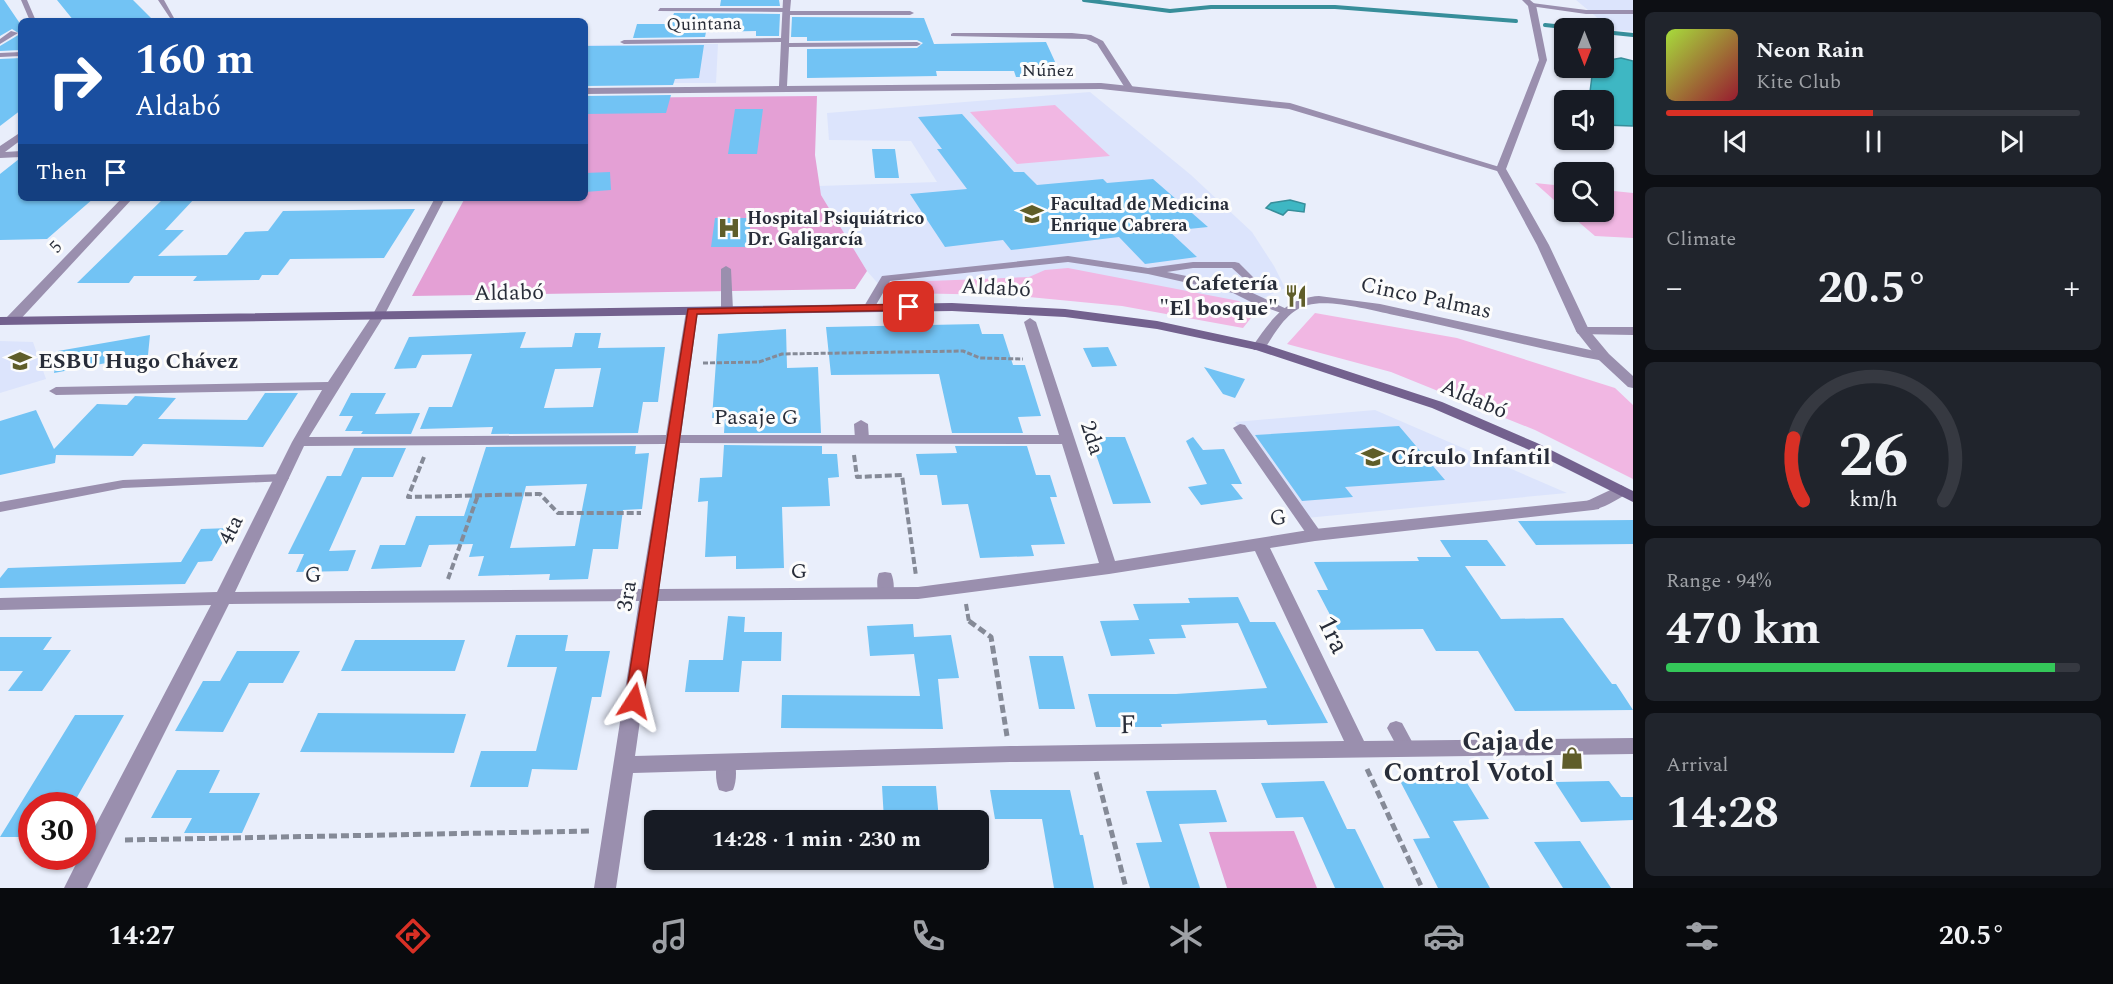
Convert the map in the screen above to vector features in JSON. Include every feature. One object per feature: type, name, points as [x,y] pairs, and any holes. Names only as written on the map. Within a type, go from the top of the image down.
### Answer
[{"type":"main road","name":"Aldabó","points":[[5,321],[952,307],[1030,316],[1157,325],[1259,347],[1437,405],[1532,446],[1627,494]]},
{"type":"street","points":[[783,89],[787,0]]},
{"type":"street","points":[[1529,3],[1543,60],[1501,169],[1543,245],[1583,331],[1604,357],[1633,384]]},
{"type":"street","points":[[786,11],[910,13]]},
{"type":"street","points":[[0,42],[14,33]]},
{"type":"street","name":"Quintana","points":[[624,42],[917,44]]},
{"type":"street","points":[[0,55],[18,54]]},
{"type":"street","name":"Núñez","points":[[588,91],[1101,86],[1290,106],[1501,169]]},
{"type":"street","points":[[0,153],[18,138]]},
{"type":"street","points":[[0,153],[18,154]]},
{"type":"street","name":"5","points":[[5,321],[125,201]]},
{"type":"street","name":"4ta","points":[[75,888],[223,598],[299,442],[378,316],[438,201]]},
{"type":"street","name":"Cinco Palmas","points":[[1285,311],[1304,301],[1350,302],[1449,321],[1555,348],[1604,357]]},
{"type":"street","name":"3ra","points":[[605,888],[692,311]]},
{"type":"street","points":[[1259,347],[1285,311]]},
{"type":"street","name":"2da","points":[[1030,316],[1058,397],[1109,568]]},
{"type":"street","points":[[1583,331],[1633,331]]},
{"type":"street","points":[[56,391],[332,386]]},
{"type":"street","name":"Pasaje G","points":[[299,442],[674,439],[858,434],[1069,440]]},
{"type":"street","name":"G","points":[[0,604],[223,598],[650,595],[886,585],[918,593],[1109,568],[1149,559],[1315,535],[1593,505],[1627,494]]},
{"type":"street","name":"1ra","points":[[1260,544],[1358,750]]},
{"type":"street","name":"F","points":[[624,765],[1010,754],[1633,746]]},
{"type":"lane","points":[[24,0],[32,18]]},
{"type":"lane","points":[[161,0],[172,17]]},
{"type":"lane","points":[[1529,3],[1586,12],[1633,12]]},
{"type":"lane","points":[[660,10],[786,11]]},
{"type":"lane","points":[[953,35],[1088,37],[1100,43],[1131,89]]},
{"type":"lane","points":[[869,308],[886,278],[1068,259],[1148,271],[1237,290],[1257,301],[1285,311]]},
{"type":"lane","points":[[1148,271],[1193,265],[1235,265],[1249,278],[1237,290]]},
{"type":"lane","points":[[726,269],[728,310]]},
{"type":"lane","points":[[1240,428],[1315,535]]},
{"type":"lane","points":[[0,507],[123,484],[282,478]]},
{"type":"lane","points":[[1396,728],[1407,749]]},
{"type":"lane","points":[[726,762],[726,784]]},
{"type":"path","points":[[684,363],[759,362],[782,354],[963,351],[980,358],[1027,359]]},
{"type":"path","points":[[858,434],[857,477],[902,475],[918,593]]},
{"type":"path","points":[[430,441],[408,497],[540,494],[558,513],[662,513]]},
{"type":"path","points":[[442,596],[478,495]]},
{"type":"path","points":[[963,587],[969,623],[991,637],[1010,754]]},
{"type":"path","points":[[1358,750],[1422,888]]},
{"type":"path","points":[[1092,754],[1126,888]]},
{"type":"path","points":[[100,841],[614,831]]},
{"type":"shaded area","points":[[1576,0],[1633,0],[1633,31],[1614,30],[1614,18],[1598,18]]},
{"type":"shaded area","points":[[718,44],[716,83],[588,83],[588,45]]},
{"type":"shaded area","name":"Facultad de Medicina Enrique Cabrera","points":[[1090,92],[1191,175],[1252,232],[1285,288],[1257,301],[1231,307],[1093,281],[881,287],[867,271],[821,195],[819,186],[937,182],[911,141],[829,140],[827,113]]},
{"type":"shaded area","points":[[817,96],[815,155],[821,195],[867,271],[855,289],[412,296],[463,201],[588,201],[588,98]]},
{"type":"shaded area","points":[[1055,105],[1110,156],[1017,164],[970,112]]},
{"type":"shaded area","points":[[1535,183],[1554,185],[1554,200]]},
{"type":"shaded area","points":[[1614,191],[1633,193],[1633,238],[1595,236],[1579,222],[1614,222]]},
{"type":"shaded area","points":[[1068,268],[1239,301],[1255,313],[1243,328],[1122,306],[1008,295],[897,293],[905,282],[1029,277],[1045,270]]},
{"type":"shaded area","points":[[1315,313],[1457,338],[1615,388],[1633,405],[1633,479],[1535,430],[1391,372],[1287,344]]},
{"type":"shaded area","name":"ESBU Hugo Chávez","points":[[0,341],[33,342],[46,379],[0,393]]},
{"type":"shaded area","name":"Círculo Infantil","points":[[1375,410],[1567,493],[1306,518],[1235,422]]},
{"type":"shaded area","points":[[1294,831],[1317,888],[1227,888],[1209,832]]},
{"type":"water","points":[[1621,58],[1633,61],[1633,126],[1614,125],[1614,90],[1590,90],[1592,78],[1614,78],[1614,59]]},
{"type":"water","points":[[1290,200],[1305,204],[1304,212],[1288,210],[1283,215],[1266,208],[1271,203]]},
{"type":"building","points":[[0,0],[4,0],[18,21],[18,33],[12,29],[0,36]]},
{"type":"building","points":[[57,0],[133,0],[151,18],[72,18]]},
{"type":"building","points":[[721,0],[779,0],[780,6],[720,6]]},
{"type":"building","points":[[674,13],[780,14],[779,36],[756,36],[756,31],[706,32],[705,37],[633,38],[637,24],[670,24]]},
{"type":"building","points":[[792,17],[924,18],[934,44],[1046,42],[1062,77],[1016,77],[1014,71],[936,71],[937,76],[807,78],[807,49],[917,48],[923,43],[917,40],[807,41],[807,37],[791,37]]},
{"type":"building","points":[[18,35],[18,50],[0,51],[0,46]]},
{"type":"building","points":[[704,45],[699,78],[675,79],[673,85],[588,86],[588,46]]},
{"type":"building","points":[[18,58],[18,112],[0,126],[0,59]]},
{"type":"building","points":[[671,95],[666,113],[588,114],[588,96]]},
{"type":"building","points":[[735,109],[763,109],[757,154],[728,154]]},
{"type":"building","points":[[962,114],[1014,172],[1024,172],[1037,185],[1103,179],[1107,183],[1153,179],[1208,227],[1169,231],[1197,257],[1145,264],[1119,237],[1011,250],[1003,240],[945,247],[910,194],[967,189],[937,149],[942,149],[918,117]]},
{"type":"building","points":[[872,149],[895,149],[899,178],[875,178]]},
{"type":"building","points":[[18,160],[18,201],[91,201],[47,239],[0,240],[0,174]]},
{"type":"building","points":[[610,172],[611,190],[588,192],[588,173]]},
{"type":"building","points":[[161,201],[192,201],[165,230],[184,230],[158,256],[227,255],[245,232],[268,231],[283,211],[415,209],[384,258],[290,259],[278,275],[262,275],[259,280],[193,281],[197,276],[134,276],[129,283],[77,283]]},
{"type":"building","points":[[715,218],[751,218],[748,247],[711,247]]},
{"type":"building","points":[[979,324],[982,334],[1003,334],[1013,365],[1025,365],[1041,416],[1018,417],[1023,433],[952,433],[939,374],[831,375],[826,327]]},
{"type":"building","points":[[786,329],[787,368],[818,367],[821,433],[724,433],[725,418],[712,418],[718,334]]},
{"type":"building","points":[[526,332],[520,348],[572,347],[575,333],[601,333],[598,348],[665,347],[658,402],[643,402],[638,433],[491,434],[493,427],[420,429],[429,407],[452,407],[472,354],[422,355],[416,368],[394,369],[409,337]],"holes":[[[601,368],[593,407],[544,408],[555,369]]]},
{"type":"building","points":[[150,335],[148,355],[54,373],[58,351]]},
{"type":"building","points":[[1108,347],[1117,366],[1092,367],[1083,348]]},
{"type":"building","points":[[1204,367],[1245,379],[1235,398],[1223,394]]},
{"type":"building","points":[[265,393],[298,393],[263,447],[143,444],[133,456],[56,455],[55,463],[0,475],[0,421],[36,410],[54,449],[97,404],[127,405],[135,396],[176,398],[158,419],[247,420]]},
{"type":"building","points":[[351,393],[386,393],[375,414],[420,413],[411,434],[361,434],[363,431],[345,431],[353,416],[339,416]]},
{"type":"building","points":[[1399,426],[1445,480],[1345,487],[1353,497],[1302,501],[1255,435]]},
{"type":"building","points":[[1090,437],[1125,437],[1151,503],[1113,504]]},
{"type":"building","points":[[1193,437],[1203,450],[1224,449],[1242,484],[1231,484],[1243,499],[1201,505],[1188,487],[1207,484],[1186,441]]},
{"type":"building","points":[[724,445],[822,446],[822,454],[837,454],[839,477],[828,478],[830,506],[782,507],[784,568],[736,569],[736,556],[705,557],[708,501],[698,502],[700,478],[722,477]]},
{"type":"building","points":[[636,446],[635,454],[649,453],[642,509],[623,510],[618,549],[593,549],[588,579],[549,580],[550,574],[478,576],[484,556],[469,557],[473,544],[429,545],[421,567],[371,569],[380,545],[405,545],[416,516],[464,516],[486,447]],"holes":[[[587,484],[575,546],[510,548],[526,486]]]},
{"type":"building","points":[[955,446],[1027,446],[1036,475],[1050,475],[1057,497],[1050,497],[1065,544],[1031,545],[1034,556],[980,558],[968,504],[942,505],[937,475],[920,475],[916,454],[957,453]]},
{"type":"building","points":[[354,448],[406,448],[393,477],[362,477],[329,551],[356,550],[348,571],[296,572],[304,554],[288,554],[327,476],[341,476]]},
{"type":"building","points":[[1633,520],[1633,544],[1536,545],[1518,521]]},
{"type":"building","points":[[231,528],[212,561],[198,562],[185,584],[0,588],[0,578],[8,568],[181,562],[201,529]]},
{"type":"building","points":[[1440,540],[1487,540],[1506,566],[1465,566],[1501,619],[1563,618],[1612,684],[1616,684],[1633,710],[1515,711],[1478,651],[1436,651],[1423,629],[1338,630],[1317,590],[1328,590],[1314,562],[1419,561],[1417,557],[1451,557]]},
{"type":"building","points":[[1238,597],[1250,622],[1275,622],[1328,723],[1268,725],[1266,720],[1161,724],[1162,727],[1096,727],[1088,694],[1176,694],[1267,688],[1238,623],[1181,625],[1186,638],[1149,639],[1155,654],[1111,656],[1100,621],[1139,620],[1133,604],[1190,603],[1188,598]]},
{"type":"building","points":[[728,616],[745,617],[744,632],[782,632],[781,661],[742,661],[739,692],[685,692],[689,660],[723,660]]},
{"type":"building","points":[[913,624],[914,637],[951,635],[959,678],[938,679],[943,729],[781,728],[782,695],[920,696],[914,654],[870,656],[867,626]]},
{"type":"building","points":[[516,635],[568,635],[565,651],[610,651],[601,697],[592,697],[577,770],[532,769],[528,787],[470,787],[481,751],[536,751],[557,667],[507,667]]},
{"type":"building","points":[[0,637],[52,637],[43,650],[71,650],[42,691],[8,691],[23,671],[0,671]]},
{"type":"building","points":[[355,640],[465,640],[455,671],[341,671]]},
{"type":"building","points":[[237,651],[300,651],[283,683],[249,683],[223,732],[175,731],[203,681],[220,681]]},
{"type":"building","points":[[1029,656],[1063,656],[1075,709],[1039,709]]},
{"type":"building","points":[[318,713],[466,714],[454,753],[300,752]]},
{"type":"building","points":[[75,715],[124,715],[80,792],[28,792]]},
{"type":"building","points":[[177,770],[220,770],[209,793],[260,793],[242,833],[184,833],[192,818],[151,818]]},
{"type":"building","points":[[1464,778],[1489,819],[1453,821],[1490,888],[1438,888],[1413,839],[1430,838],[1400,781]]},
{"type":"building","points":[[1324,781],[1347,829],[1355,829],[1384,888],[1335,888],[1303,817],[1276,818],[1261,783]]},
{"type":"building","points":[[1609,781],[1621,797],[1633,797],[1633,820],[1581,822],[1555,782]]},
{"type":"building","points":[[882,786],[936,786],[938,810],[883,810]]},
{"type":"building","points":[[990,790],[1070,790],[1080,835],[1083,835],[1094,888],[1054,888],[1042,819],[995,819]]},
{"type":"building","points":[[1216,790],[1227,822],[1179,824],[1200,888],[1150,888],[1136,843],[1162,842],[1146,791]]},
{"type":"building","points":[[18,808],[18,837],[0,837]]},
{"type":"building","points":[[1580,841],[1611,888],[1563,888],[1534,842]]},
{"type":"waterway","points":[[1084,0],[1170,11],[1211,7],[1335,7],[1516,21]]},
{"type":"waterway","points":[[1545,25],[1554,26]]},
{"type":"waterway","points":[[1614,33],[1633,35]]},
{"type":"place","name":"Facultad de Medicina Enrique Cabrera","points":[[1032,214]]},
{"type":"place","name":"Hospital Psiquiátrico Dr. Galigarcía","points":[[729,228]]},
{"type":"place","name":"Cafetería \"El bosque\"","points":[[1296,296]]},
{"type":"place","name":"ESBU Hugo Chávez","points":[[20,361]]},
{"type":"place","name":"Círculo Infantil","points":[[1373,457]]},
{"type":"place","name":"Caja de Control Votol","points":[[1572,758]]},
{"type":"route","points":[[634,701],[692,311],[909,307]]}]
